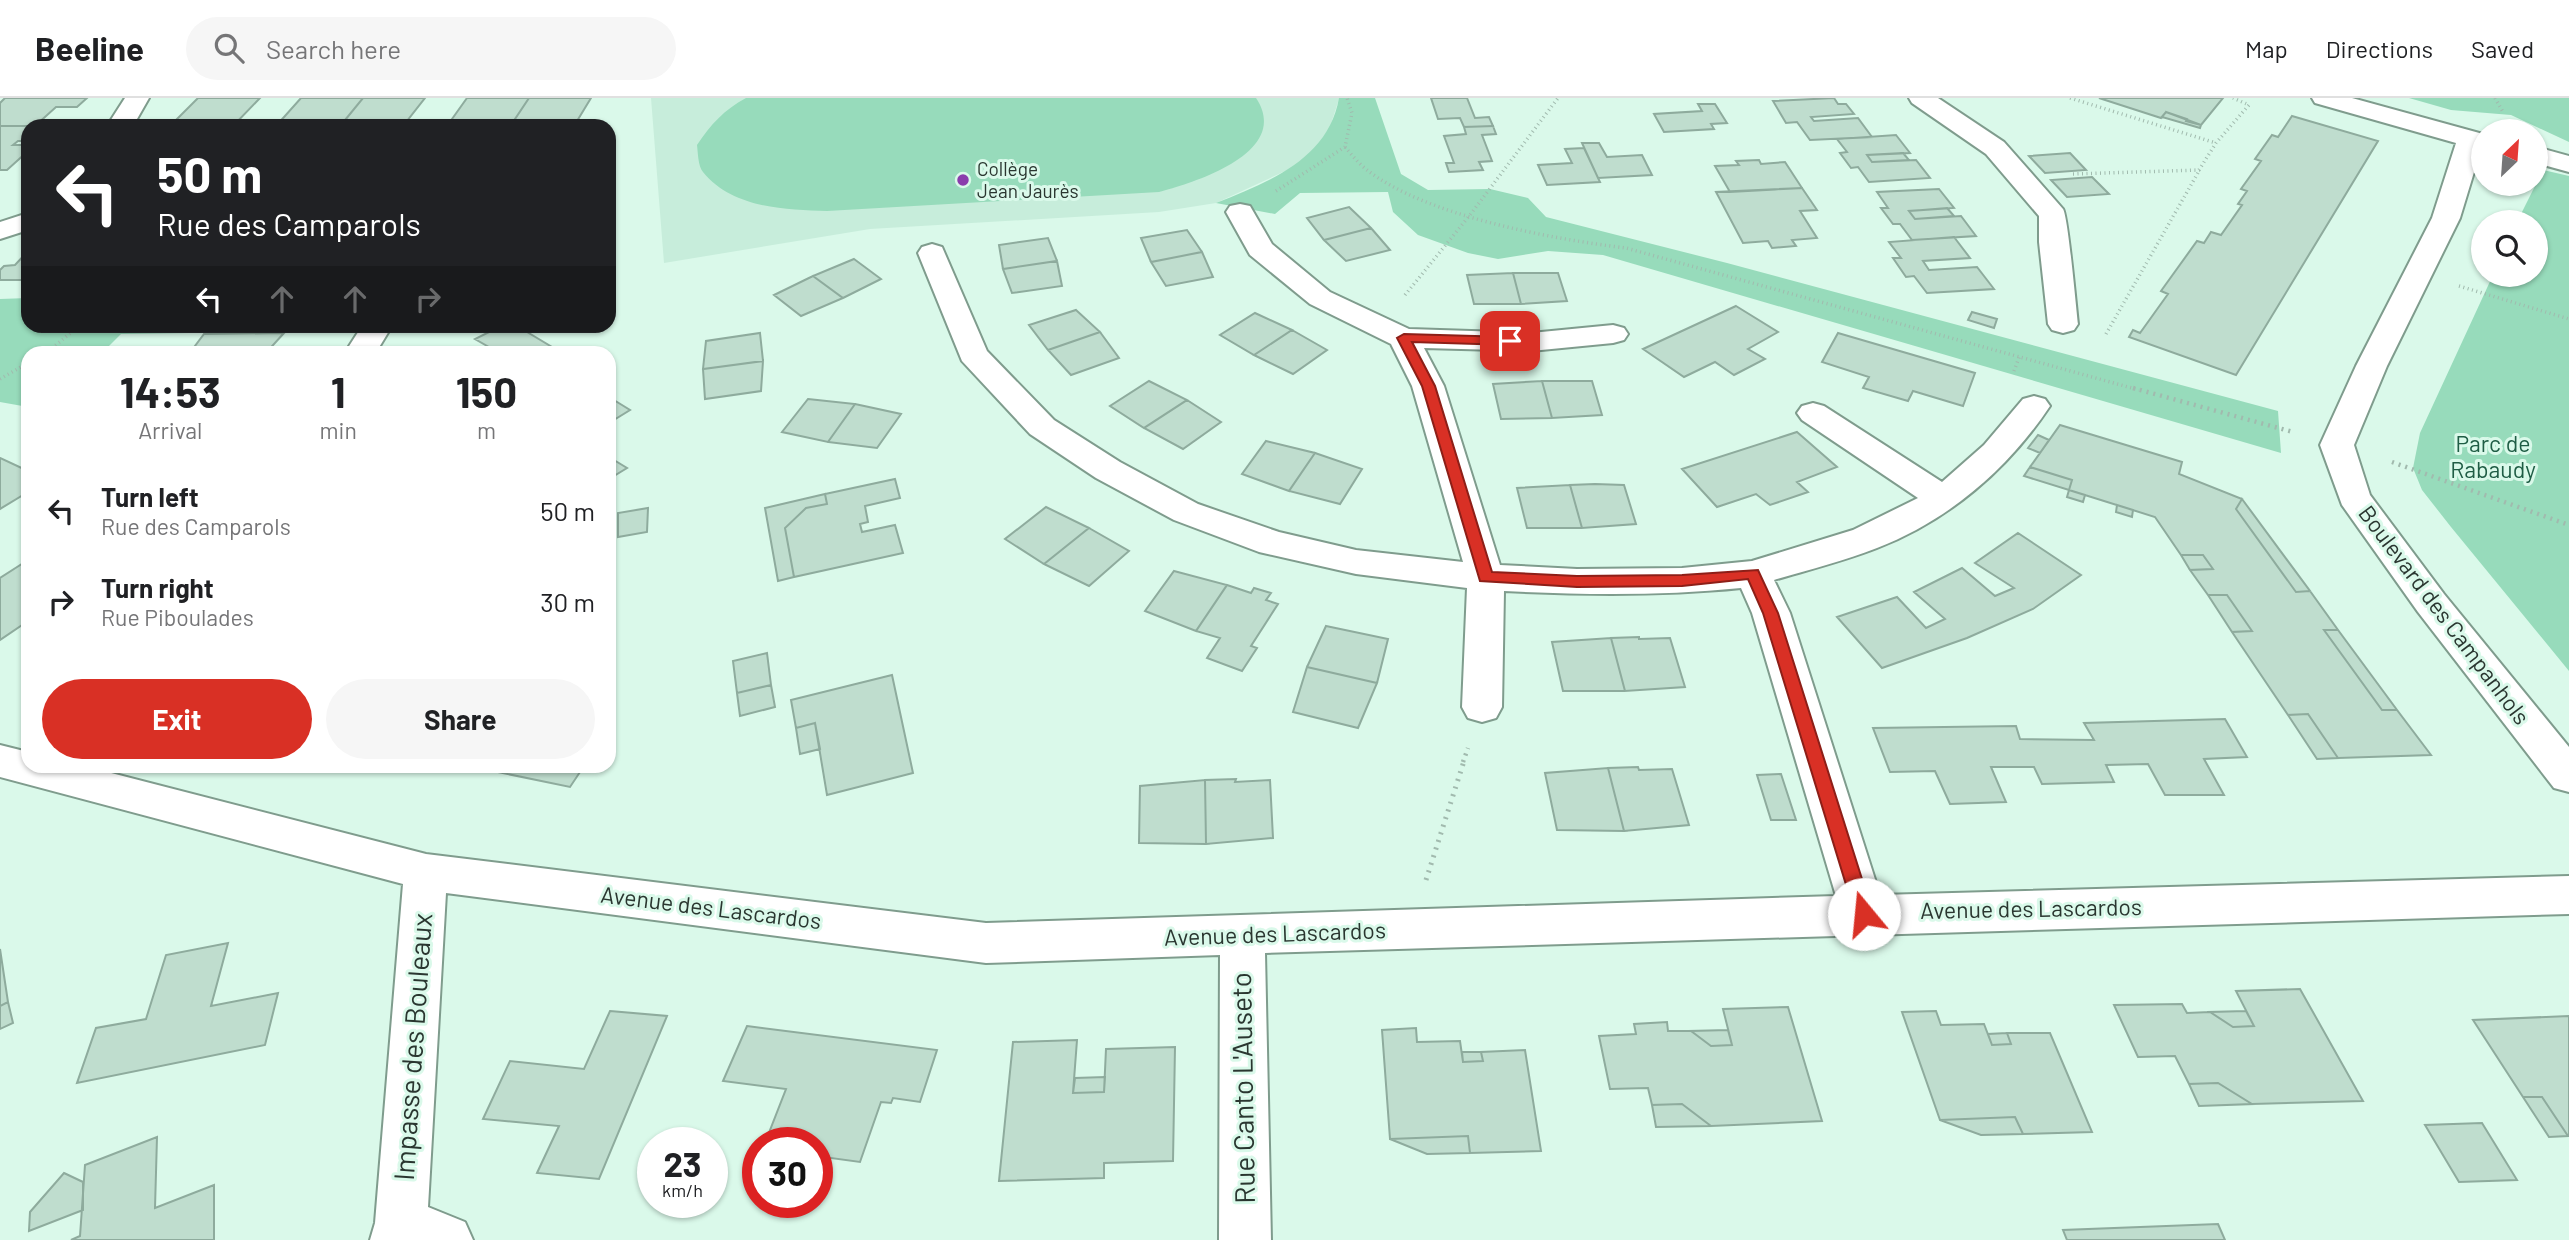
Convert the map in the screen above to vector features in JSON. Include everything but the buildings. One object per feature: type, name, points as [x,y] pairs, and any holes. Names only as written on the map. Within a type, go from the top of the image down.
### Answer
[{"type":"street","points":[[124,119],[137,98]]},
{"type":"street","points":[[1921,98],[1995,148],[2053,215],[2053,242],[2063,324]]},
{"type":"street","points":[[2324,98],[2471,138]]},
{"type":"street","points":[[2337,444],[2382,345],[2442,229],[2471,156]]},
{"type":"street","points":[[2548,158],[2569,164]]},
{"type":"street","points":[[1240,212],[1260,249],[1320,298],[1404,338],[1531,342],[1613,334]]},
{"type":"street","points":[[0,231],[21,224]]},
{"type":"street","points":[[932,253],[973,354],[1042,427],[1108,470],[1186,512],[1272,543],[1356,562],[1486,577],[1577,582],[1669,581],[1753,574],[1867,539],[1944,499],[1996,453],[2034,406]]},
{"type":"street","points":[[1404,338],[1429,386],[1486,577],[1482,707]]},
{"type":"street","points":[[1813,413],[1944,499]]},
{"type":"street","name":"Boulevard des Campanhols","points":[[2337,444],[2354,497],[2431,603],[2569,776]]},
{"type":"street","points":[[1753,574],[1771,613],[1864,914]]},
{"type":"street","name":"Avenue des Lascardos","points":[[0,761],[21,766]]},
{"type":"street","name":"Avenue des Lascardos","points":[[46,773],[426,872],[986,943],[1864,914],[2569,895]]},
{"type":"street","name":"Impasse des Bouleaux","points":[[415,1234],[426,872]]},
{"type":"street","name":"Rue Canto L'Auseto","points":[[1242,935],[1245,1240]]},
{"type":"path","points":[[1240,212],[1345,146],[1352,113],[1347,98]]},
{"type":"path","points":[[1404,338],[1403,298],[1470,215],[1558,98]]},
{"type":"path","points":[[2070,98],[2216,143]]},
{"type":"path","points":[[2063,324],[2104,337],[2199,170],[2216,143],[2249,105],[2233,98]]},
{"type":"path","points":[[1345,146],[1369,172],[1419,196],[1470,215],[1585,244],[1626,248],[2337,444],[2413,468],[2569,525]]},
{"type":"path","points":[[2021,177],[2199,170]]},
{"type":"path","points":[[2420,274],[2569,319]]},
{"type":"path","points":[[58,346],[71,333]]},
{"type":"path","points":[[0,379],[21,367]]},
{"type":"path","points":[[1417,929],[1429,868],[1482,707]]},
{"type":"shaded area","name":"Collège Jean Jaurès","points":[[651,98],[1339,99],[1330,127],[1318,146],[1294,167],[1216,203],[1159,212],[870,229],[664,263]]},
{"type":"green space","name":"Collège Jean Jaurès","points":[[746,98],[1256,98],[1264,117],[1261,134],[1251,149],[1235,162],[1195,181],[1159,192],[811,211],[777,208],[744,200],[715,184],[701,169],[697,145],[718,118]]},
{"type":"green space","points":[[1339,98],[1375,98],[1401,174],[1428,190],[1490,189],[1528,198],[1546,217],[2278,411],[2281,453],[1603,255],[1548,251],[1498,259],[1468,253],[1418,235],[1393,212],[1388,192],[1300,193],[1275,214],[1216,203],[1275,177],[1309,153],[1333,119]]},
{"type":"green space","points":[[2409,98],[2569,98],[2569,142],[2548,132],[2548,119],[2520,119],[2511,115],[2451,110]]},
{"type":"green space","name":"Parc de Rabaudy","points":[[2548,171],[2569,176],[2569,671],[2422,490],[2413,468],[2420,433],[2487,287],[2548,287],[2548,210],[2523,210],[2530,196],[2548,196]]},
{"type":"green space","points":[[21,298],[21,333],[192,333],[121,334],[109,346],[21,346],[21,406],[0,402],[0,299]]},
{"type":"place","name":"Collège Jean Jaurès","points":[[963,180]]},
{"type":"route","points":[[1510,341],[1404,338],[1429,386],[1486,577],[1577,582],[1682,581],[1753,574],[1771,613],[1864,914]]}]
